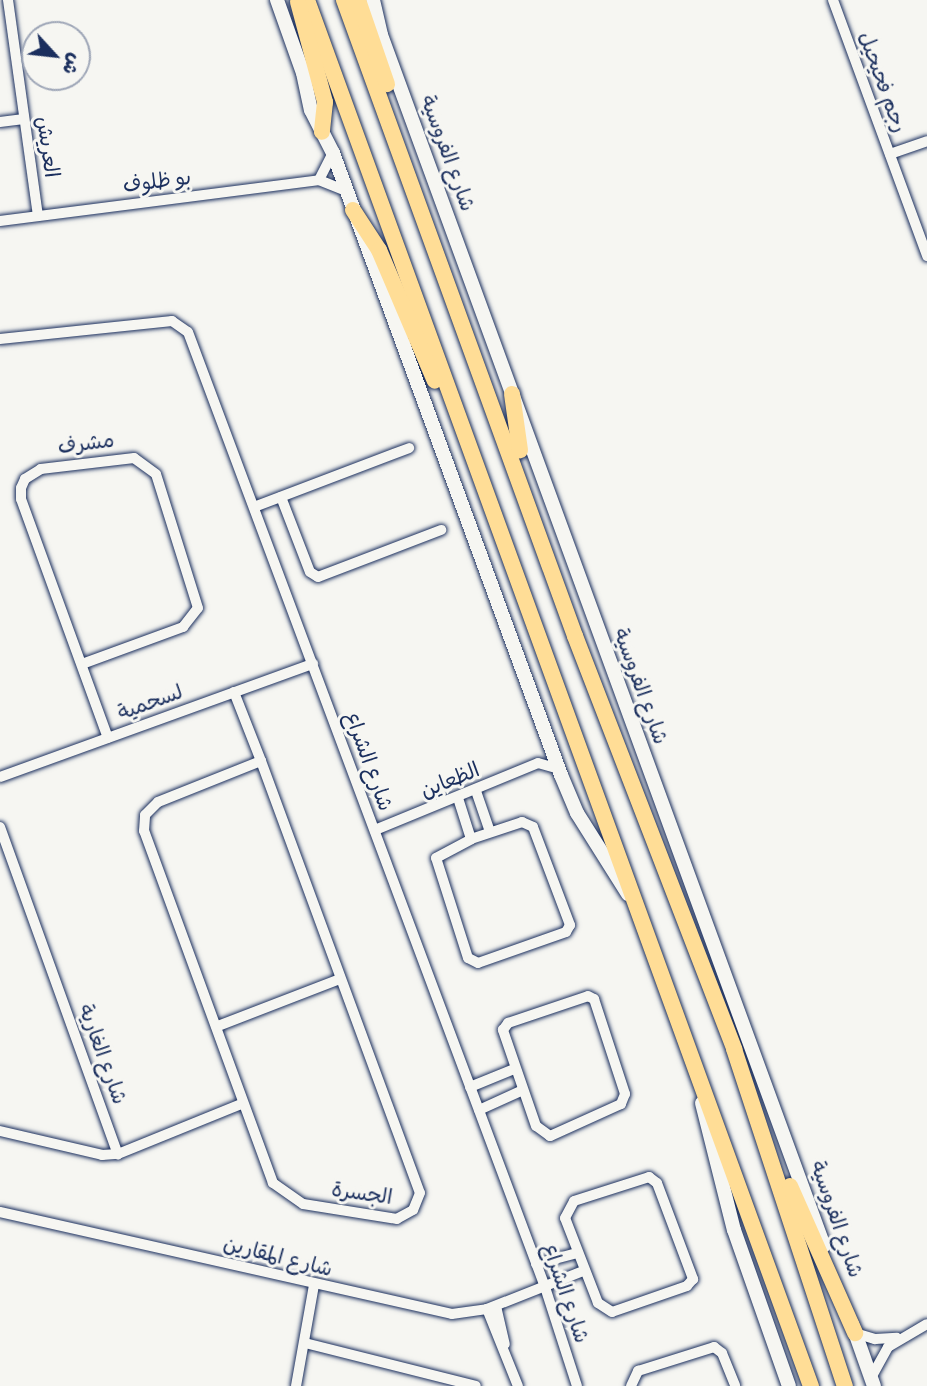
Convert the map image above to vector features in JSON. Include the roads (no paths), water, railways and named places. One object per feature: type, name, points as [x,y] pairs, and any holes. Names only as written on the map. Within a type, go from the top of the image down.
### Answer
[{"type":"highway","points":[[297,0],[325,102],[322,132]]},
{"type":"highway","points":[[307,0],[811,1386]]},
{"type":"highway","name":"شارع الفروسية","points":[[344,0],[418,197],[575,636],[762,1130],[845,1386]]},
{"type":"highway","points":[[358,0],[406,140],[418,197]]},
{"type":"highway","points":[[353,211],[379,250],[435,382],[458,414]]},
{"type":"highway","points":[[512,394],[518,444],[568,592],[575,636]]},
{"type":"highway","points":[[762,1130],[855,1333]]},
{"type":"main road","points":[[277,0],[311,110],[333,153],[559,769],[577,813],[640,912]]},
{"type":"main road","name":"شارع الفروسية","points":[[373,0],[381,35],[873,1382]]},
{"type":"main road","points":[[697,1078],[734,1230],[789,1386]]},
{"type":"street","name":"العريش","points":[[8,0],[5,22],[24,119],[38,216]]},
{"type":"street","name":"رجم فحيحيل","points":[[833,0],[927,256]]},
{"type":"street","points":[[0,122],[24,119]]},
{"type":"street","points":[[890,154],[927,141]]},
{"type":"street","points":[[319,180],[333,153]]},
{"type":"street","name":"بو ظلوف","points":[[0,221],[319,180],[346,191]]},
{"type":"street","name":"شارع الشراع","points":[[0,339],[159,321],[181,324],[193,343],[544,1284],[577,1386]]},
{"type":"street","points":[[254,507],[410,448]]},
{"type":"street","name":"مشرف","points":[[82,663],[183,627],[198,608],[156,474],[134,457],[41,468],[25,479],[21,488],[21,499],[108,738]]},
{"type":"street","points":[[281,497],[310,572],[318,577],[441,530]]},
{"type":"street","name":"لسحمية","points":[[0,777],[313,664]]},
{"type":"street","name":"الجسرة","points":[[234,692],[261,761],[419,1193],[413,1210],[397,1219],[303,1204],[287,1196],[273,1183],[241,1104],[218,1026],[144,831],[145,815],[159,802],[261,761]]},
{"type":"street","points":[[548,738],[538,763],[559,769]]},
{"type":"street","name":"الظعاين","points":[[374,830],[477,791],[538,763]]},
{"type":"street","points":[[477,791],[489,832]]},
{"type":"street","points":[[458,798],[471,839]]},
{"type":"street","points":[[522,822],[533,827],[569,916],[566,932],[478,963],[471,961],[435,863],[441,852],[489,832],[522,822]]},
{"type":"street","name":"شارع الغارية","points":[[0,827],[5,856],[118,1154]]},
{"type":"street","points":[[218,1026],[340,979]]},
{"type":"street","points":[[581,998],[594,999],[624,1085],[621,1104],[550,1136],[536,1126],[523,1090],[503,1040],[508,1023],[581,998]]},
{"type":"street","points":[[470,1087],[514,1069]]},
{"type":"street","points":[[479,1110],[523,1090]]},
{"type":"street","points":[[0,1131],[102,1156],[118,1154],[241,1104]]},
{"type":"street","points":[[649,1177],[657,1183],[693,1279],[687,1286],[612,1312],[598,1303],[583,1271],[565,1218],[574,1201],[649,1177]]},
{"type":"street","name":"شارع المقارين","points":[[0,1212],[318,1286],[452,1314],[491,1307],[544,1284],[583,1271]]},
{"type":"street","points":[[536,1264],[576,1253]]},
{"type":"street","points":[[296,1386],[318,1286]]},
{"type":"street","points":[[491,1307],[518,1386]]},
{"type":"street","points":[[873,1382],[880,1354],[901,1338],[927,1324]]},
{"type":"street","points":[[855,1333],[875,1339],[901,1338]]},
{"type":"street","points":[[304,1343],[476,1386]]},
{"type":"street","points":[[631,1386],[638,1371],[714,1347],[722,1353],[735,1386]]}]
